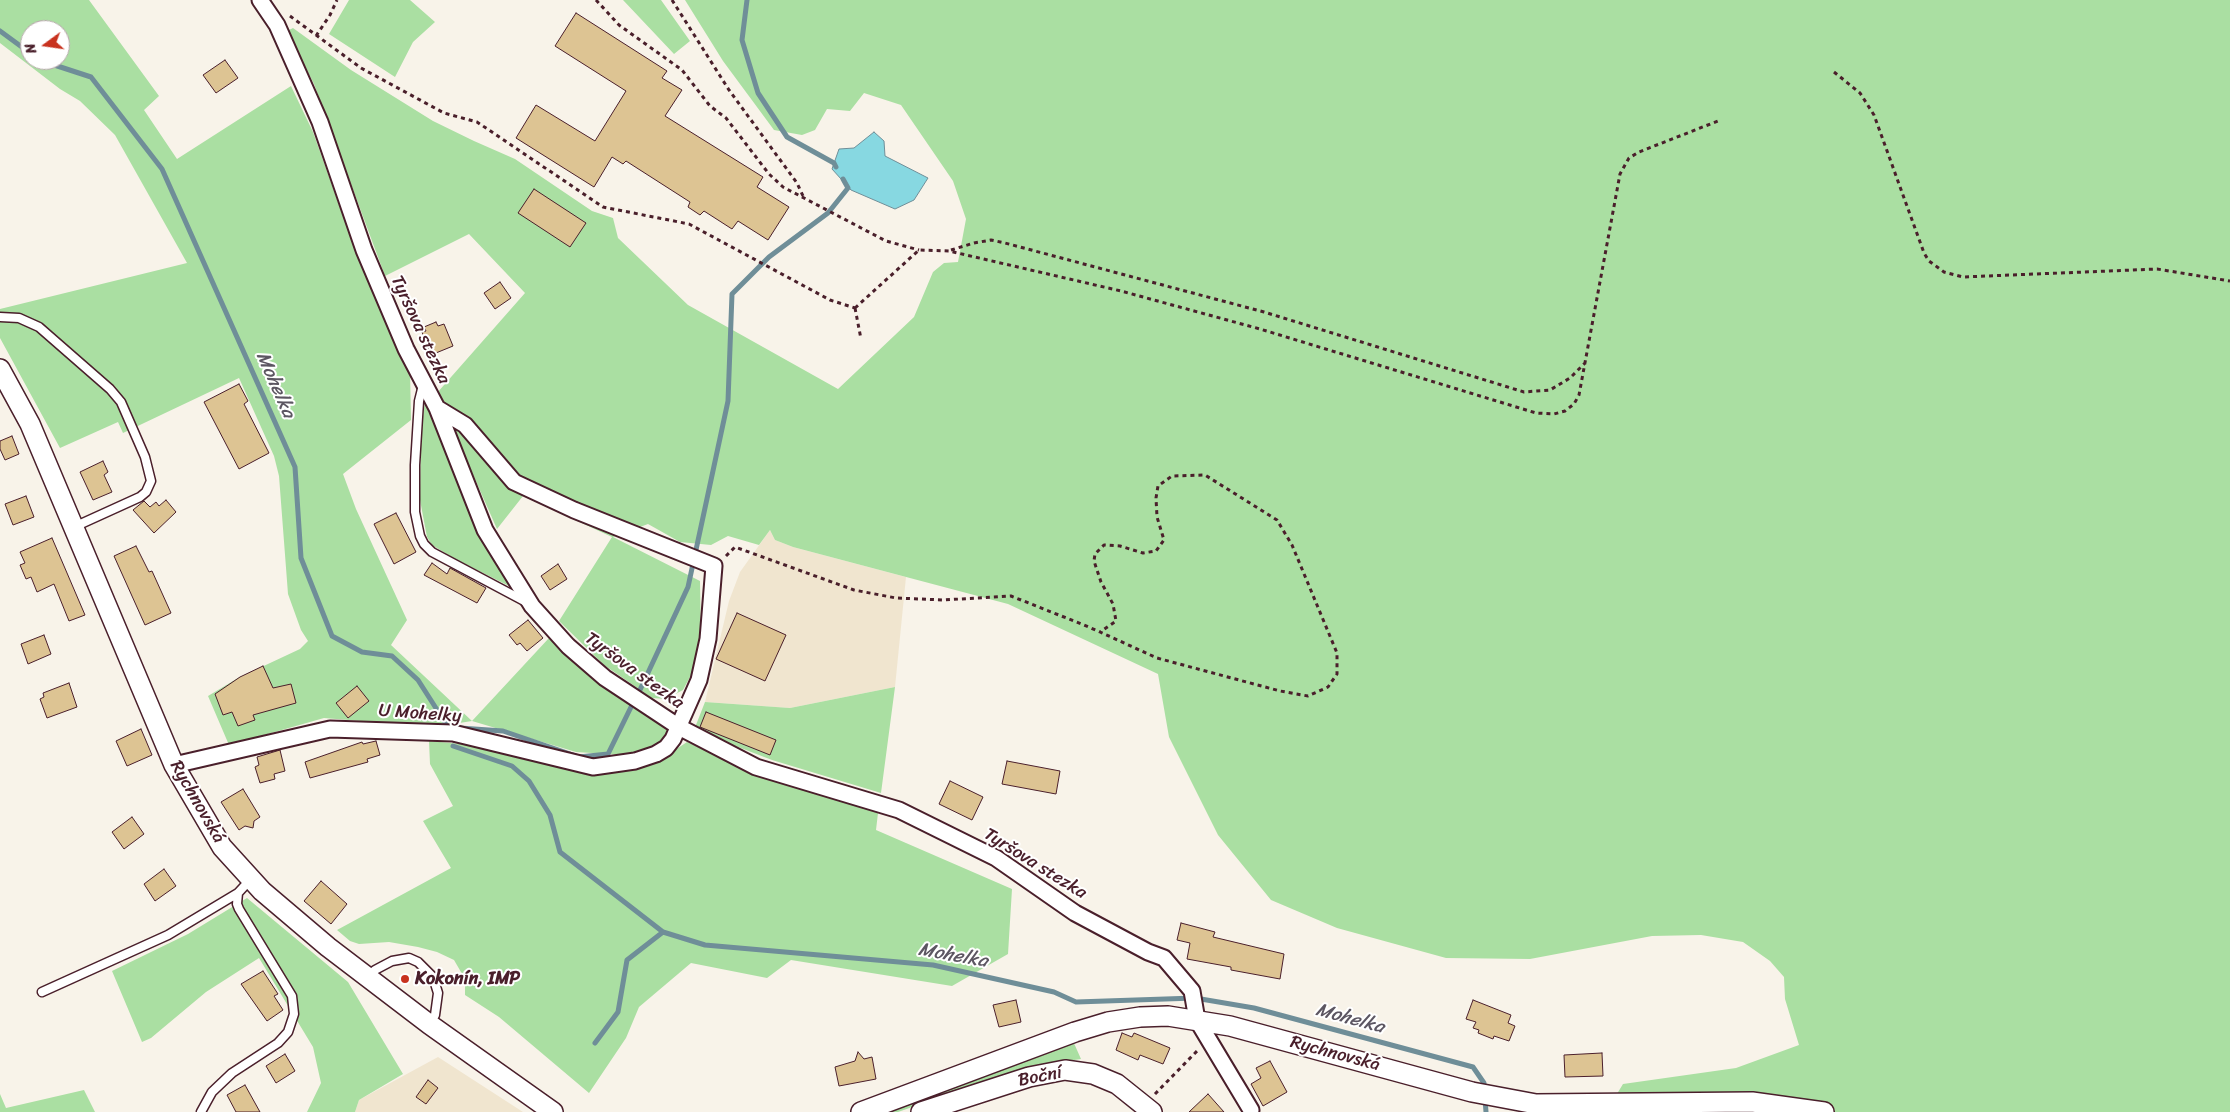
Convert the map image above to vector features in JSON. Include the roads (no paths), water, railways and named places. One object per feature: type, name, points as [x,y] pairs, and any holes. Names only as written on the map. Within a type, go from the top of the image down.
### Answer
[{"type":"street","name":"Tyršova stezka","points":[[263,4],[277,25],[320,122],[364,250],[406,348],[436,408],[485,530],[532,606],[568,646],[605,678],[679,726],[756,766],[899,810],[996,858],[1076,913],[1148,952],[1164,958],[1192,991],[1196,1014],[1208,1039],[1251,1110]]},
{"type":"street","name":"Rychnovská","points":[[0,369],[30,424],[174,765],[222,847],[250,879],[328,947],[429,1024],[553,1112]]},
{"type":"street","name":"U Mohelky","points":[[174,765],[330,728],[453,732],[571,763],[593,766],[616,765],[634,761],[661,751],[673,739],[699,680],[708,639],[714,566],[574,510],[514,482],[465,425],[436,408]]},
{"type":"street","name":"Rychnovská","points":[[861,1112],[1075,1032],[1108,1022],[1140,1017],[1196,1014],[1230,1026],[1472,1092],[1536,1104],[1752,1102],[1824,1112]]},
{"type":"street","name":"Boční","points":[[921,1112],[1029,1077],[1066,1070],[1093,1074],[1117,1084],[1149,1109]]},
{"type":"lane","points":[[0,317],[18,318],[39,327],[110,389],[121,402],[145,457],[151,481],[146,492],[140,497],[74,527]]},
{"type":"lane","points":[[424,382],[419,401],[415,512],[424,544],[432,552],[532,606]]},
{"type":"lane","points":[[42,992],[168,935],[238,894],[250,879]]},
{"type":"lane","points":[[201,1112],[212,1092],[232,1073],[278,1043],[288,1032],[294,1014],[292,996],[239,909],[237,904],[238,894]]},
{"type":"lane","points":[[368,978],[375,970],[392,961],[409,958],[418,962],[433,977],[438,993],[435,1015],[429,1024]]},
{"type":"water","points":[[874,132],[884,141],[885,156],[928,178],[914,200],[895,209],[851,190],[832,169],[839,149],[854,148]]},
{"type":"waterway","points":[[747,0],[742,40],[758,93],[787,137],[834,163],[836,167]]},
{"type":"waterway","name":"Mohelka","points":[[0,31],[20,46]]},
{"type":"waterway","name":"Mohelka","points":[[70,70],[91,77],[162,169],[295,467],[301,558],[332,636],[362,652],[392,656],[418,680],[448,727],[452,728]]},
{"type":"waterway","points":[[639,692],[688,587],[728,401],[732,294],[769,257],[828,213],[848,188],[843,179]]},
{"type":"waterway","points":[[460,728],[503,731],[579,757],[608,754],[633,703]]},
{"type":"waterway","name":"Mohelka","points":[[453,746],[512,766],[529,781],[550,815],[560,852],[663,932],[705,945],[933,965],[1054,992],[1076,1002],[1195,998],[1254,1008],[1473,1067],[1484,1083],[1484,1091]]},
{"type":"waterway","points":[[595,1043],[618,1012],[627,960],[663,932]]},
{"type":"waterway","name":"Mohelka","points":[[1485,1099],[1486,1112]]},
{"type":"place","name":"Kokonín, IMP","points":[[405,979]]}]
